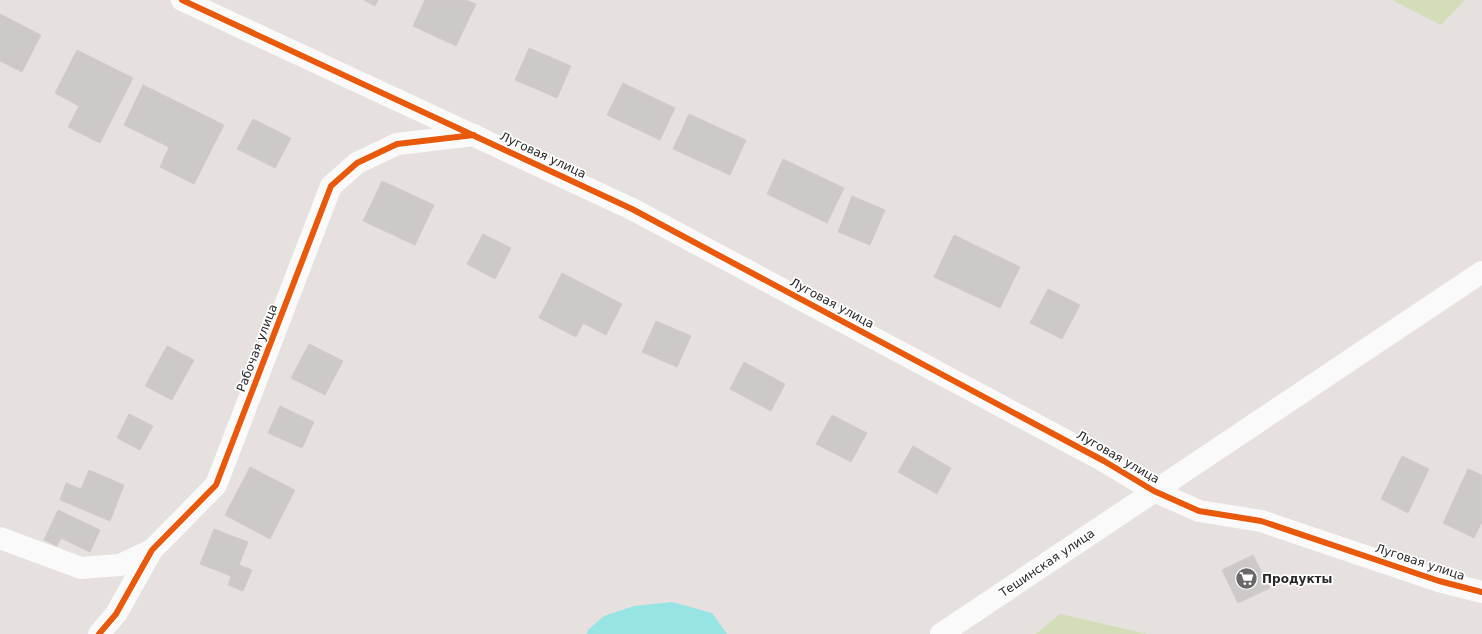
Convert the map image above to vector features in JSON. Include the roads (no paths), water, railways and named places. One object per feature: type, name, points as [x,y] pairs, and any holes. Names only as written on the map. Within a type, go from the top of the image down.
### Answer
[{"type":"street","name":"Луговая улица","points":[[182,0],[632,208],[1104,461],[1154,491],[1199,511],[1261,521],[1439,581],[1482,592]]},
{"type":"street","name":"Рабочая улица","points":[[99,634],[116,614],[152,550],[216,486],[331,186],[357,163],[397,144],[474,135]]},
{"type":"street","name":"Тешинская улица","points":[[941,634],[1482,272]]},
{"type":"street","points":[[0,538],[81,568],[120,565],[152,550]]},
{"type":"water","points":[[672,602],[712,613],[727,634],[587,634],[588,630],[604,616],[634,606]]},
{"type":"place","name":"Продукты","points":[[1246,579]]}]
